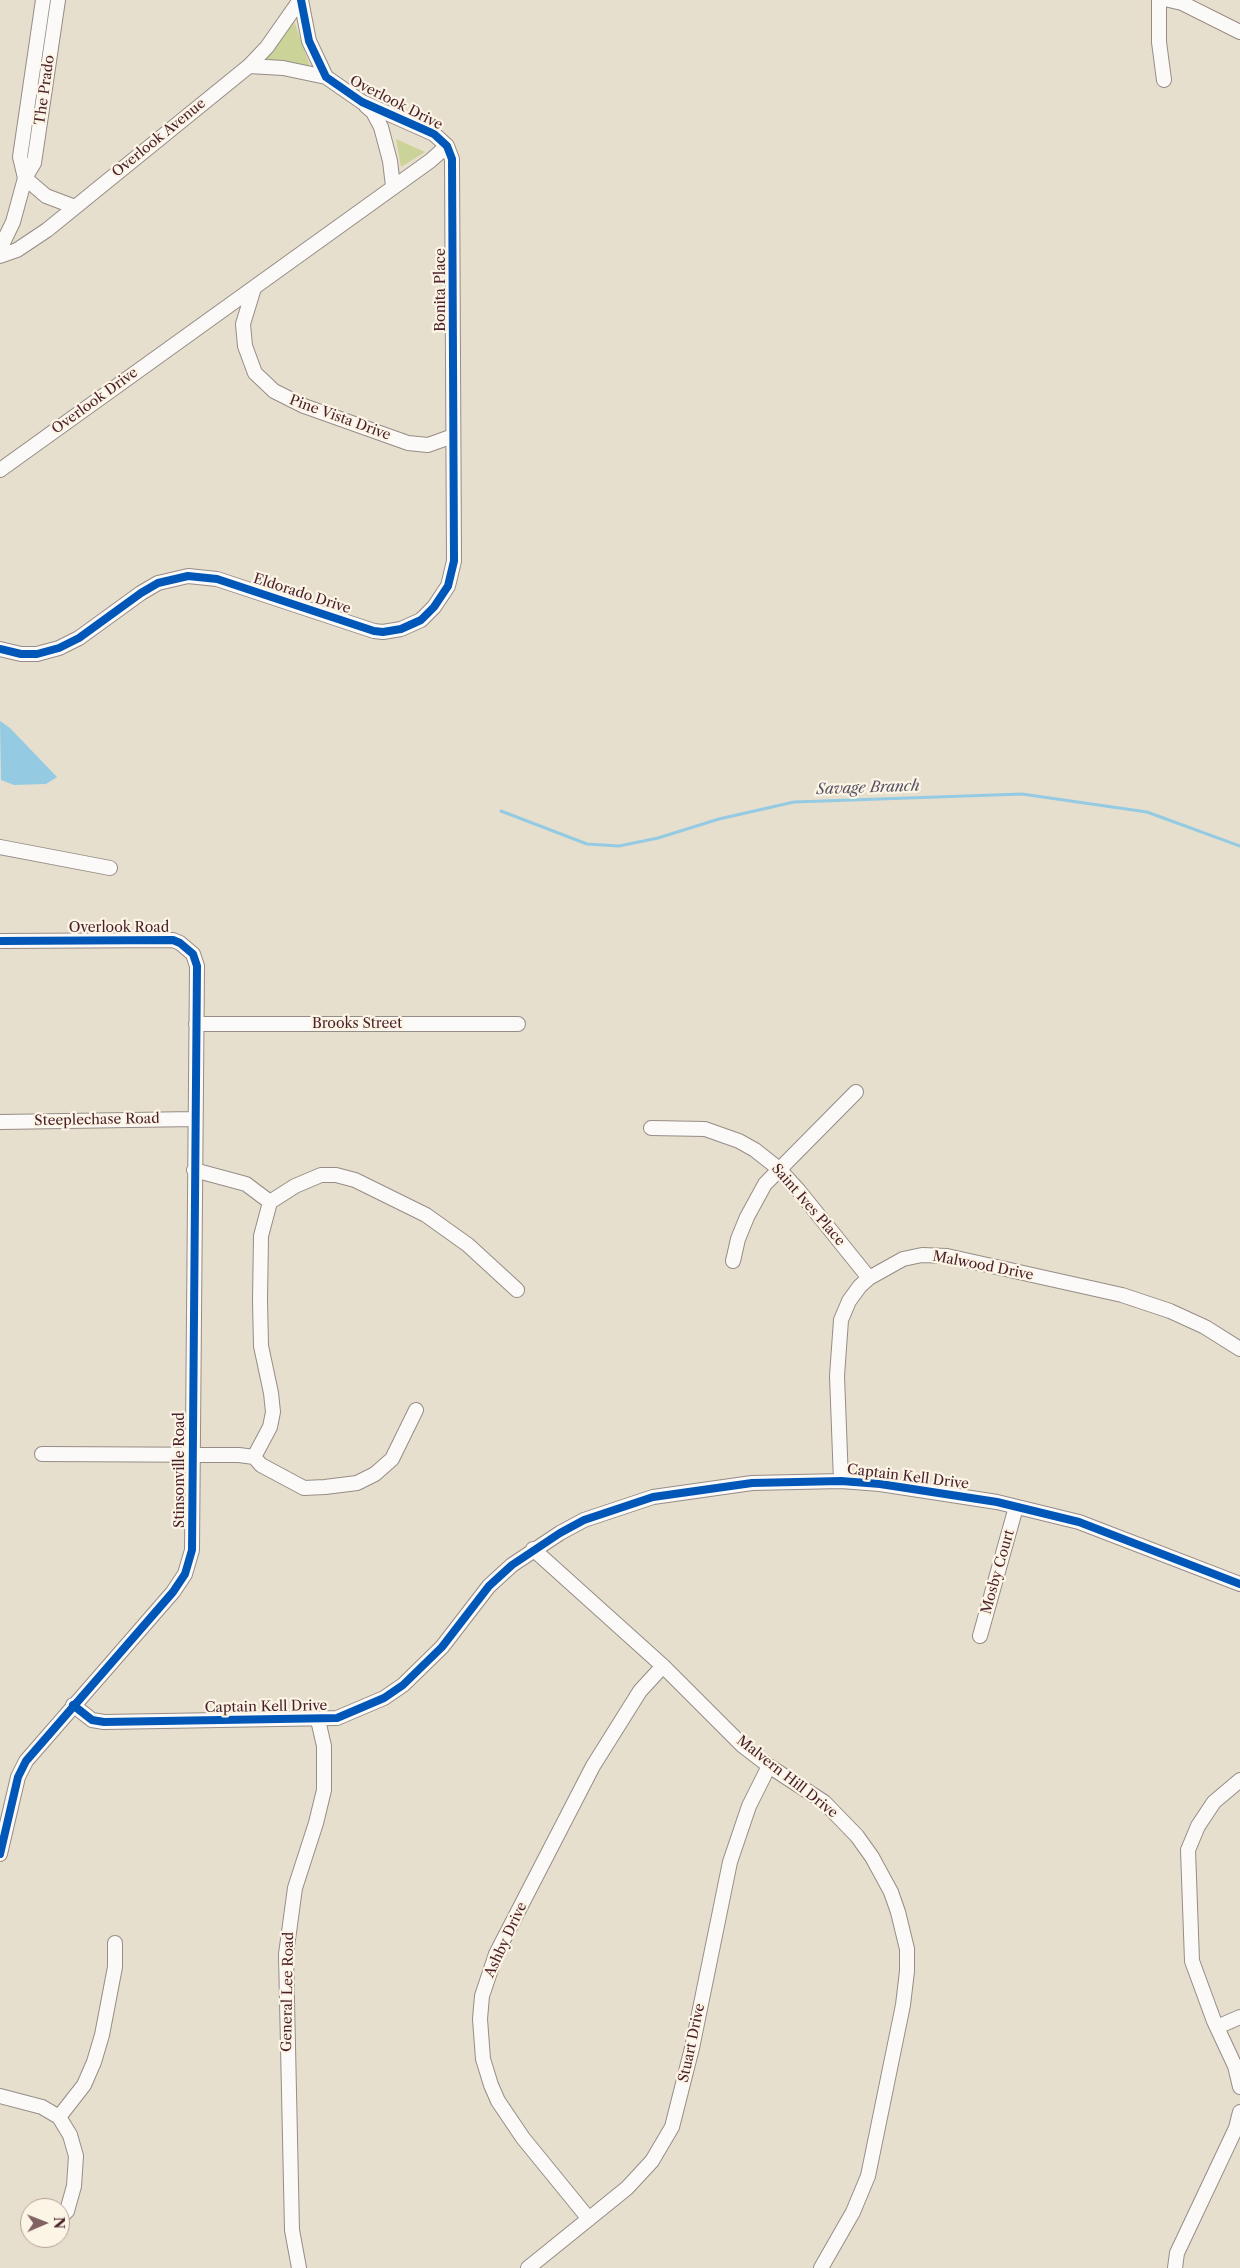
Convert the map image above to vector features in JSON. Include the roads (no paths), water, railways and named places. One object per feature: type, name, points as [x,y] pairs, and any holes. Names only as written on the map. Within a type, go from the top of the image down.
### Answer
[{"type":"street","name":"The Prado","points":[[26,178],[20,157],[44,0]]},
{"type":"street","name":"The Prado","points":[[0,249],[13,222],[26,178],[34,163],[58,0]]},
{"type":"street","name":"Overlook Avenue","points":[[0,256],[17,250],[33,240],[172,126],[249,66],[271,42],[301,0]]},
{"type":"street","name":"Overlook Drive","points":[[0,470],[448,146],[434,134],[362,102],[326,77],[309,42],[301,0]]},
{"type":"street","points":[[1159,0],[1159,42],[1164,80]]},
{"type":"street","points":[[1169,0],[1182,3],[1240,32]]},
{"type":"street","points":[[249,66],[283,68],[326,77]]},
{"type":"street","points":[[362,102],[373,112],[380,127],[390,162],[393,186]]},
{"type":"street","name":"Bonita Place","points":[[448,146],[454,170],[453,436]]},
{"type":"street","points":[[26,178],[46,196],[75,207]]},
{"type":"street","name":"Pine Vista Drive","points":[[254,288],[243,324],[245,346],[256,373],[274,391],[285,398],[408,443],[428,445],[453,436]]},
{"type":"street","points":[[217,312],[230,315],[243,324]]},
{"type":"street","name":"Eldorado Drive","points":[[0,649],[21,654],[37,654],[59,648],[79,638],[141,593],[158,583],[168,579],[188,576],[217,579],[374,631],[392,632],[409,626],[426,616],[434,607],[444,594],[450,579],[454,561],[453,436]]},
{"type":"street","points":[[0,847],[110,868]]},
{"type":"street","name":"Overlook Road","points":[[0,941],[163,939],[180,942],[193,954],[196,966],[196,1024]]},
{"type":"street","name":"Brooks Street","points":[[196,1024],[518,1024]]},
{"type":"street","name":"Stinsonville Road","points":[[0,1854],[18,1777],[26,1761],[73,1705],[154,1615],[185,1574],[192,1550],[196,1024]]},
{"type":"street","points":[[733,1262],[747,1217],[766,1184],[856,1092]]},
{"type":"street","name":"Steeplechase Road","points":[[0,1122],[195,1119]]},
{"type":"street","name":"Saint Ives Place","points":[[651,1128],[705,1129],[739,1141],[755,1150],[779,1169],[869,1278]]},
{"type":"street","points":[[194,1170],[246,1184],[270,1202]]},
{"type":"street","points":[[254,1457],[270,1427],[272,1412],[271,1393],[261,1346],[260,1300],[261,1236],[270,1202],[302,1183],[321,1175],[336,1175],[355,1180],[426,1215],[468,1245],[517,1290]]},
{"type":"street","name":"Malwood Drive","points":[[841,1481],[837,1376],[841,1320],[849,1300],[869,1278],[902,1259],[922,1255],[947,1256],[1122,1295],[1179,1315],[1240,1349]]},
{"type":"street","points":[[254,1457],[260,1466],[304,1488],[357,1483],[375,1474],[392,1459],[416,1410]]},
{"type":"street","points":[[42,1454],[192,1453],[254,1457]]},
{"type":"street","name":"Captain Kell Drive","points":[[73,1705],[88,1718],[104,1722],[318,1720],[337,1718],[362,1708],[403,1685],[442,1647],[489,1586],[512,1565],[533,1549],[584,1520],[653,1498],[752,1483],[841,1481],[918,1489],[1016,1507],[1079,1522],[1240,1584]]},
{"type":"street","name":"Mosby Court","points":[[980,1636],[1016,1507]]},
{"type":"street","name":"Malvern Hill Drive","points":[[533,1549],[663,1666],[743,1746],[769,1766],[824,1802],[858,1836],[891,1892],[904,1932],[907,1949],[907,1971],[903,2005],[868,2176],[853,2212],[821,2268]]},
{"type":"street","name":"Ashby Drive","points":[[589,2219],[523,2138],[498,2101],[483,2059],[480,2019],[482,1996],[496,1954],[593,1766],[640,1691],[663,1666]]},
{"type":"street","name":"General Lee Road","points":[[299,2268],[292,2230],[286,1954],[295,1888],[316,1823],[324,1790],[324,1746],[318,1720]]},
{"type":"street","name":"Stuart Drive","points":[[528,2268],[642,2173],[652,2161],[672,2127],[692,2048],[730,1862],[749,1806],[769,1766]]},
{"type":"street","points":[[1240,1780],[1214,1802],[1198,1826],[1188,1850],[1192,1961],[1217,2027],[1235,2066],[1240,2087]]},
{"type":"street","points":[[58,2118],[84,2085],[94,2062],[102,2035],[115,1967],[115,1943]]},
{"type":"street","points":[[1217,2027],[1240,2017]]},
{"type":"street","points":[[0,2096],[42,2107],[58,2118],[70,2135],[76,2156],[74,2186],[70,2200]]},
{"type":"street","points":[[1175,2268],[1177,2253],[1233,2135],[1240,2112]]},
{"type":"water","points":[[0,721],[10,728],[57,777],[46,784],[14,785],[1,780]]},
{"type":"waterway","name":"Savage Branch","points":[[501,811],[587,844],[619,846],[658,838],[719,819],[794,802],[1022,794],[1147,812],[1240,846]]}]
